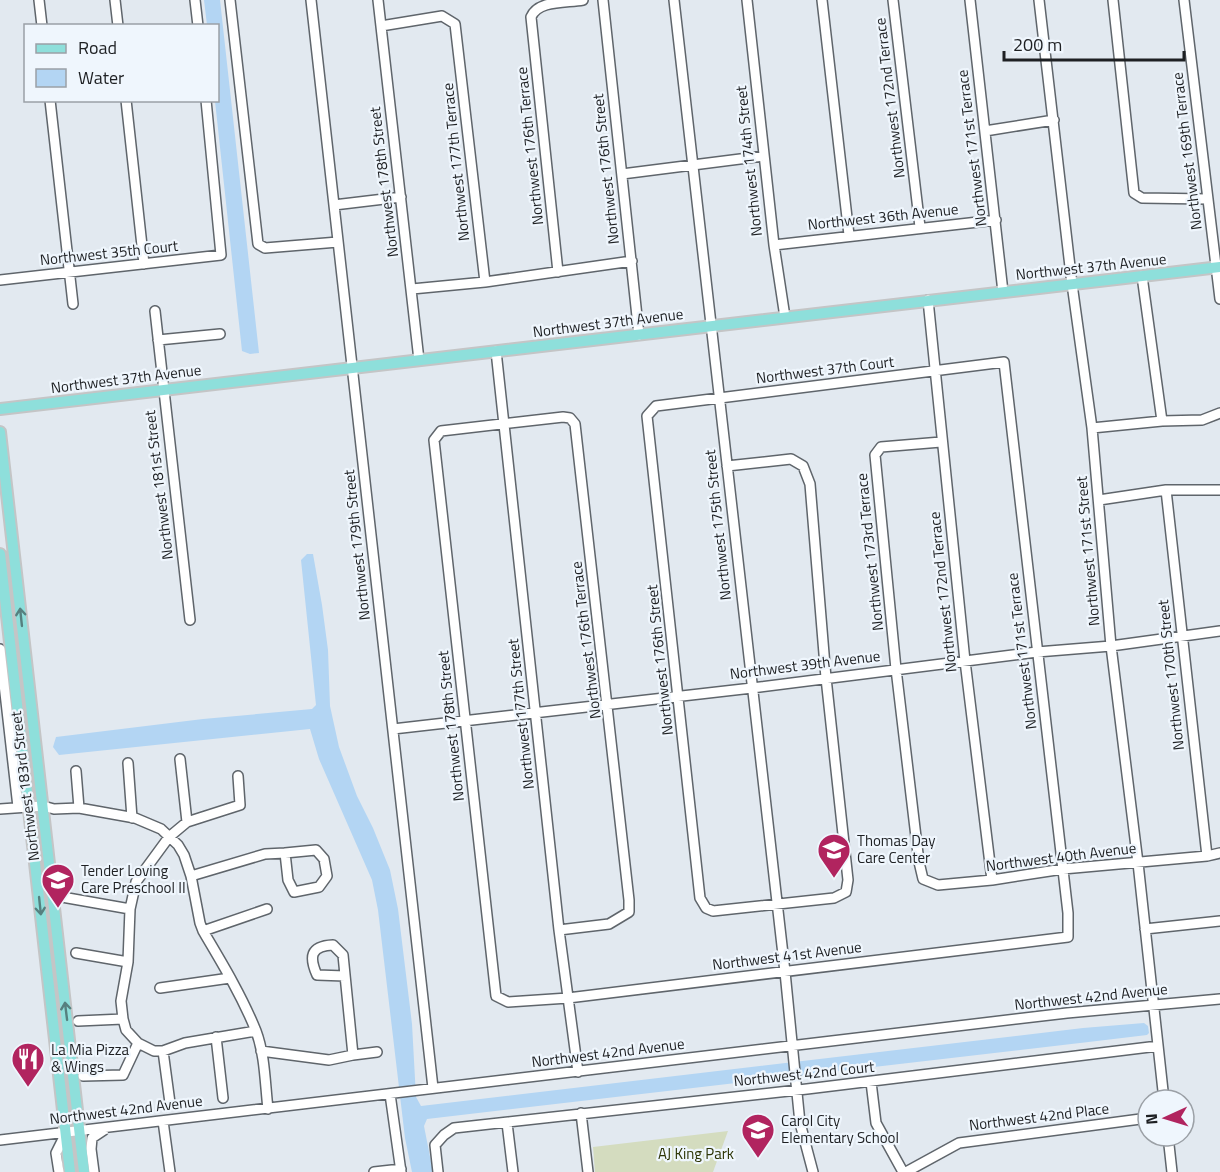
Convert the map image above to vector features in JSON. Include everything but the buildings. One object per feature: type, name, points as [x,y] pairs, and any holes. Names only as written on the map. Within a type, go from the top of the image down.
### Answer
[{"type":"main road","name":"Northwest 37th Avenue","points":[[0,409],[1219,267]]},
{"type":"main road","name":"Northwest 183rd Street","points":[[0,432],[84,1172]]},
{"type":"main road","name":"Northwest 183rd Street","points":[[0,554],[4,654],[70,1172]]},
{"type":"main road","points":[[4,654],[20,663],[27,675]]},
{"type":"street","points":[[39,0],[42,24]]},
{"type":"street","points":[[115,0],[118,24]]},
{"type":"street","points":[[195,0],[198,24]]},
{"type":"street","points":[[230,0],[258,244],[265,248],[338,242]]},
{"type":"street","name":"Northwest 179th Street","points":[[311,0],[433,1088]]},
{"type":"street","name":"Northwest 178th Street","points":[[378,0],[419,360]]},
{"type":"street","name":"Northwest 176th Terrace","points":[[558,272],[531,17],[534,10],[540,6],[583,0]]},
{"type":"street","name":"Northwest 176th Street","points":[[603,0],[639,335]]},
{"type":"street","name":"Northwest 175th Street","points":[[674,0],[785,972],[800,1123],[813,1172]]},
{"type":"street","name":"Northwest 174th Street","points":[[747,0],[774,245],[785,317]]},
{"type":"street","points":[[822,0],[849,235]]},
{"type":"street","name":"Northwest 172nd Terrace","points":[[893,0],[920,227]]},
{"type":"street","name":"Northwest 171st Terrace","points":[[970,0],[1003,292]]},
{"type":"street","name":"Northwest 171st Street","points":[[1039,0],[1072,284],[1092,428],[1111,646],[1163,1088]]},
{"type":"street","points":[[1113,0],[1133,167],[1134,193],[1142,198],[1208,199]]},
{"type":"street","name":"Northwest 169th Terrace","points":[[1184,0],[1208,199],[1219,267],[1220,299]]},
{"type":"street","name":"Northwest 177th Terrace","points":[[381,26],[442,16],[455,24],[485,282]]},
{"type":"street","points":[[50,102],[73,304]]},
{"type":"street","points":[[126,102],[144,264]]},
{"type":"street","name":"Northwest 35th Court","points":[[0,280],[221,255],[206,102]]},
{"type":"street","points":[[985,131],[1054,120]]},
{"type":"street","points":[[622,174],[764,156]]},
{"type":"street","points":[[334,205],[401,197]]},
{"type":"street","name":"Northwest 36th Avenue","points":[[774,245],[996,220]]},
{"type":"street","points":[[412,289],[485,282],[632,261]]},
{"type":"street","points":[[1142,276],[1162,421]]},
{"type":"street","name":"Northwest 172nd Terrace","points":[[928,300],[965,661],[992,880]]},
{"type":"street","name":"Northwest 181st Street","points":[[155,311],[190,620]]},
{"type":"street","points":[[158,340],[219,334]]},
{"type":"street","name":"Northwest 177th Street","points":[[496,351],[559,930],[578,1072]]},
{"type":"street","name":"Northwest 171st Terrace","points":[[1004,362],[1063,869],[1068,937]]},
{"type":"street","name":"Northwest 37th Court","points":[[651,409],[656,406],[1004,362]]},
{"type":"street","name":"Northwest 176th Street","points":[[651,409],[647,416],[700,898],[706,908],[713,911],[776,905]]},
{"type":"street","points":[[1092,428],[1162,421],[1202,420],[1220,412]]},
{"type":"street","name":"Northwest 176th Terrace","points":[[504,423],[563,417],[570,418],[575,424],[625,853],[629,912],[609,924],[559,930]]},
{"type":"street","name":"Northwest 178th Street","points":[[504,423],[441,431],[434,440],[496,996],[508,1002]]},
{"type":"street","name":"Northwest 173rd Terrace","points":[[919,862],[896,669],[875,455],[881,447],[941,441]]},
{"type":"street","points":[[727,466],[790,459],[803,466],[810,484],[826,678],[848,880],[846,892],[834,898],[776,905]]},
{"type":"street","points":[[1099,500],[1166,490],[1220,490]]},
{"type":"street","name":"Northwest 170th Street","points":[[1166,490],[1207,856]]},
{"type":"street","name":"Northwest 39th Avenue","points":[[393,729],[752,688],[1037,652],[1111,646],[1220,631]]},
{"type":"street","points":[[0,649],[4,654],[4,732],[23,807]]},
{"type":"street","points":[[180,759],[188,822]]},
{"type":"street","points":[[128,763],[132,818]]},
{"type":"street","points":[[76,771],[79,808]]},
{"type":"street","points":[[238,776],[240,805],[188,822],[169,837],[136,882],[130,909],[129,962],[121,1001],[126,1030],[138,1043],[154,1051],[163,1051],[186,1043],[216,1037],[256,1031]]},
{"type":"street","points":[[0,809],[43,806],[54,809],[79,808],[132,818],[161,829],[169,837],[184,855],[203,931],[230,978],[256,1031],[261,1051],[268,1109]]},
{"type":"street","points":[[191,876],[265,854],[316,849],[324,859],[327,876],[319,887],[294,892],[288,880],[285,853]]},
{"type":"street","name":"Northwest 40th Avenue","points":[[919,862],[923,879],[938,885],[992,880],[1063,869],[1207,856],[1220,852]]},
{"type":"street","points":[[62,897],[130,909]]},
{"type":"street","points":[[203,931],[267,909]]},
{"type":"street","points":[[1145,929],[1220,921]]},
{"type":"street","name":"Northwest 41st Avenue","points":[[508,1002],[568,998],[1068,937]]},
{"type":"street","points":[[76,953],[129,962]]},
{"type":"street","points":[[345,976],[353,1055]]},
{"type":"street","points":[[160,988],[230,978]]},
{"type":"street","name":"Northwest 42nd Avenue","points":[[0,1140],[1066,1013],[1220,999]]},
{"type":"street","points":[[78,1021],[123,1019]]},
{"type":"street","points":[[216,1037],[223,1098]]},
{"type":"street","points":[[83,1076],[123,1075],[138,1043]]},
{"type":"street","name":"Northwest 42nd Court","points":[[438,1172],[435,1145],[454,1128],[796,1087],[871,1082],[1158,1046]]},
{"type":"street","points":[[163,1051],[170,1103]]},
{"type":"street","points":[[261,1051],[329,1060],[377,1052]]},
{"type":"street","points":[[871,1082],[876,1123],[904,1172]]},
{"type":"street","points":[[374,1172],[401,1171],[394,1093]]},
{"type":"street","points":[[581,1113],[588,1172]]},
{"type":"street","name":"Northwest 42nd Place","points":[[904,1172],[959,1143],[1136,1120]]},
{"type":"street","points":[[163,1121],[170,1172]]},
{"type":"street","points":[[507,1123],[513,1172]]},
{"type":"street","points":[[94,1172],[92,1138],[106,1128]]},
{"type":"street","points":[[58,1172],[56,1153],[66,1133]]},
{"type":"street","points":[[1169,1148],[1172,1172]]},
{"type":"green space","name":"AJ King Park","points":[[728,1131],[713,1172],[595,1172],[593,1147]]},
{"type":"water","points":[[204,0],[220,0],[259,353],[250,354],[242,351],[215,102],[219,102],[219,24],[207,24]]},
{"type":"water","points":[[307,554],[313,554],[322,605],[328,650],[330,706],[339,747],[357,796],[390,870],[398,909],[412,1024],[416,1097],[421,1106],[1083,1028],[1144,1023],[1148,1026],[1149,1033],[427,1119],[424,1126],[433,1172],[412,1172],[405,1138],[378,910],[372,880],[319,759],[310,729],[59,755],[53,747],[56,737],[203,719],[312,709],[316,705],[301,560]]},
{"type":"place","name":"Thomas Day Care Center","points":[[834,879]]},
{"type":"place","name":"Tender Loving Care Preschool II","points":[[58,909]]},
{"type":"place","name":"La Mia Pizza & Wings","points":[[28,1088]]},
{"type":"place","name":"Carol City Elementary School","points":[[758,1159]]}]
